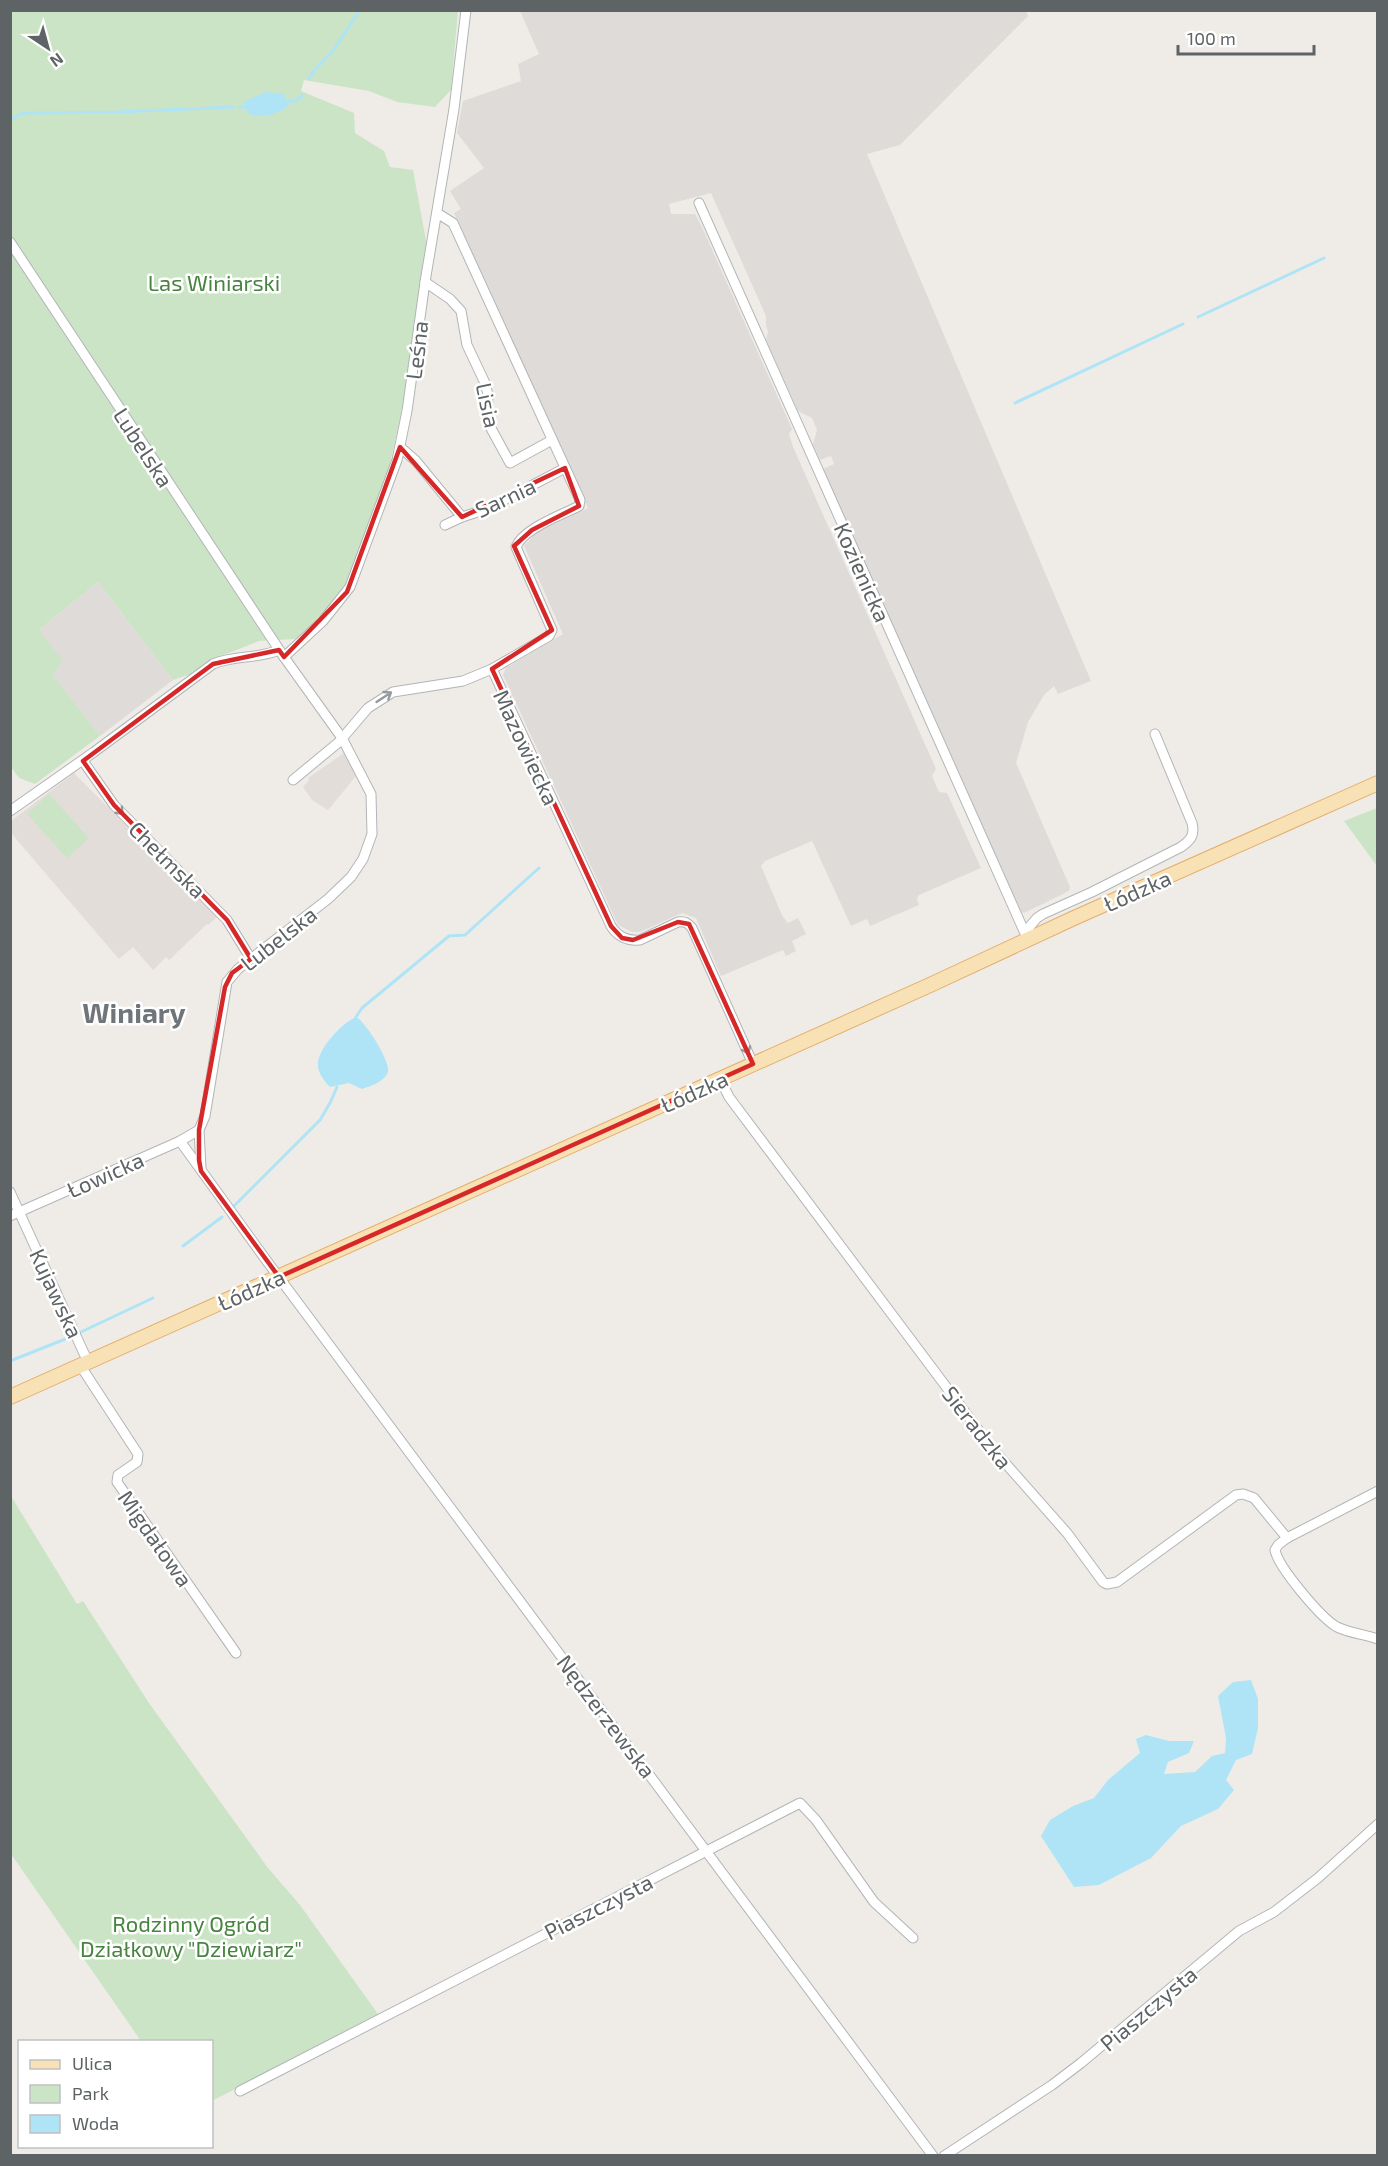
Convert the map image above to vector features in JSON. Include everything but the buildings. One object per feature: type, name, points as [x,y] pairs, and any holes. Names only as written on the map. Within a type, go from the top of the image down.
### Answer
[{"type":"main road","name":"Łódzka","points":[[10,1396],[720,1079],[1027,937],[1377,783]]},
{"type":"street","name":"Leśna","points":[[282,654],[323,621],[350,587],[390,483],[400,447],[410,391],[425,282],[454,109],[466,10]]},
{"type":"street","name":"Kozienicka","points":[[699,202],[1027,937]]},
{"type":"street","name":"Mazowiecka","points":[[436,213],[453,224],[580,500],[579,506],[532,530],[520,539],[516,547],[552,630],[549,636],[492,669],[611,926],[622,938],[640,940],[678,922],[688,924],[692,928],[753,1064]]},
{"type":"street","name":"Lubelska","points":[[10,242],[282,654],[342,738],[371,794],[373,828],[366,852],[351,877],[339,890],[232,973],[225,987],[205,1116],[199,1130],[201,1171]]},
{"type":"street","name":"Lisia","points":[[425,282],[450,299],[461,311],[467,345],[485,383],[488,395],[487,422],[510,463],[552,440]]},
{"type":"street","points":[[400,447],[416,461],[462,517]]},
{"type":"street","name":"Sarnia","points":[[445,525],[487,508],[565,468]]},
{"type":"street","points":[[10,812],[213,664],[227,659],[282,654]]},
{"type":"street","points":[[293,780],[342,738],[368,708],[393,692],[453,683],[492,669]]},
{"type":"street","points":[[1027,937],[1037,918],[1043,914],[1181,847],[1191,838],[1194,833],[1192,823],[1155,734]]},
{"type":"street","name":"Chełmska","points":[[82,761],[114,805],[227,920],[250,959]]},
{"type":"street","name":"Sieradzka","points":[[720,1079],[729,1097],[992,1448],[1067,1533],[1103,1582],[1107,1584],[1117,1582],[1236,1495],[1249,1495],[1254,1498],[1287,1538]]},
{"type":"street","name":"Łowicka","points":[[15,1214],[180,1141],[199,1130]]},
{"type":"street","points":[[180,1141],[279,1277]]},
{"type":"street","name":"Kujawska","points":[[10,1192],[15,1214],[84,1364]]},
{"type":"street","name":"Nędzerzewska","points":[[279,1277],[933,2156]]},
{"type":"street","name":"Migdałowa","points":[[84,1364],[138,1454],[136,1462],[118,1474],[117,1482],[236,1653]]},
{"type":"street","points":[[1377,1491],[1287,1538],[1275,1550],[1276,1556],[1315,1607],[1336,1626],[1377,1639]]},
{"type":"street","name":"Piaszczysta","points":[[240,2091],[800,1803],[816,1820],[874,1902],[913,1938]]},
{"type":"street","name":"Piaszczysta","points":[[945,2156],[1052,2085],[1112,2038],[1239,1931],[1267,1916],[1312,1883],[1377,1824]]},
{"type":"highlighted area","points":[[400,447],[462,517],[565,468],[579,506],[532,530],[514,546],[552,630],[492,669],[611,926],[622,938],[633,940],[678,922],[689,924],[753,1064],[279,1277],[201,1171],[199,1160],[199,1130],[225,987],[232,973],[251,959],[227,920],[114,805],[83,761],[213,664],[279,650],[284,657],[347,592]]},
{"type":"shaded area","points":[[520,11],[1026,11],[1028,16],[900,145],[867,154],[1091,681],[1058,694],[1054,686],[1044,695],[1028,722],[1016,763],[1070,887],[1069,891],[1024,913],[1021,911],[823,469],[834,464],[831,456],[820,460],[813,444],[817,430],[812,418],[798,411],[766,340],[768,332],[766,316],[711,193],[669,204],[671,214],[695,214],[702,227],[792,429],[789,434],[793,447],[936,769],[932,776],[939,792],[947,793],[981,868],[919,895],[917,899],[919,905],[870,926],[867,919],[851,926],[812,841],[765,861],[761,866],[782,915],[788,923],[798,918],[806,934],[792,941],[796,951],[786,956],[783,950],[721,976],[696,918],[682,913],[640,932],[632,932],[618,925],[503,675],[506,668],[563,634],[524,546],[536,533],[588,508],[454,213],[461,209],[450,191],[484,168],[457,133],[463,101],[521,81],[518,64],[539,54]]},
{"type":"shaded area","points":[[98,582],[173,680],[100,736],[26,641]]},
{"type":"shaded area","points":[[344,753],[356,776],[328,810],[312,800],[303,787],[309,780],[308,778]]},
{"type":"shaded area","points":[[74,773],[217,917],[169,960],[166,957],[153,970],[133,947],[119,959],[11,833],[11,821]]},
{"type":"green space","name":"Las Winiarski","points":[[11,11],[458,11],[451,90],[435,107],[397,102],[369,91],[304,80],[301,91],[354,113],[355,133],[384,151],[390,167],[413,170],[427,246],[406,390],[388,473],[343,590],[296,639],[259,641],[211,660],[191,674],[173,680],[98,582],[39,630],[62,660],[53,675],[100,736],[35,784],[19,778],[11,767]]},
{"type":"green space","points":[[49,794],[89,838],[67,858],[27,814]]},
{"type":"green space","points":[[1377,808],[1377,866],[1344,821]]},
{"type":"green space","name":"Rodzinny Ogród Działkowy \"Dziewiarz\"","points":[[11,1496],[77,1604],[83,1601],[149,1703],[268,1868],[300,1905],[378,2014],[213,2100],[213,2040],[140,2040],[11,1854]]},
{"type":"water","points":[[266,92],[284,94],[288,107],[263,116],[248,113],[243,102]]},
{"type":"water","points":[[356,1017],[377,1042],[386,1060],[388,1072],[380,1081],[362,1089],[349,1083],[330,1087],[319,1072],[321,1052],[331,1037]]},
{"type":"water","points":[[1251,1680],[1258,1699],[1258,1728],[1252,1754],[1236,1760],[1226,1780],[1234,1790],[1218,1809],[1181,1826],[1151,1858],[1099,1885],[1074,1887],[1041,1836],[1050,1820],[1073,1806],[1094,1798],[1108,1780],[1140,1753],[1136,1739],[1146,1735],[1169,1741],[1194,1741],[1189,1753],[1168,1762],[1164,1774],[1195,1772],[1212,1756],[1225,1753],[1226,1738],[1218,1696],[1233,1682]]},
{"type":"waterway","points":[[309,79],[333,51],[360,10]]},
{"type":"waterway","points":[[287,102],[295,101],[303,95]]},
{"type":"waterway","points":[[10,120],[27,113],[234,107]]},
{"type":"waterway","points":[[1198,317],[1324,258]]},
{"type":"waterway","points":[[1015,403],[1183,324]]},
{"type":"waterway","points":[[356,1017],[362,1008],[449,936],[465,935],[539,868]]},
{"type":"waterway","points":[[234,1206],[320,1120],[337,1087]]},
{"type":"waterway","points":[[183,1246],[222,1217]]},
{"type":"waterway","points":[[81,1332],[153,1298]]},
{"type":"waterway","points":[[10,1361],[68,1338]]},
{"type":"district","name":"Winiary","points":[[134,1012]]}]
